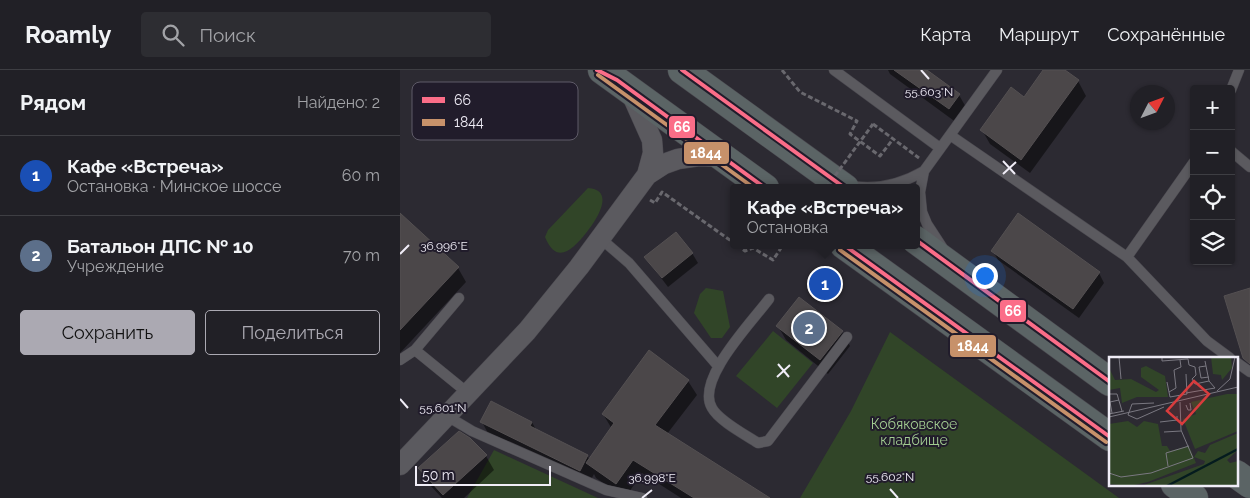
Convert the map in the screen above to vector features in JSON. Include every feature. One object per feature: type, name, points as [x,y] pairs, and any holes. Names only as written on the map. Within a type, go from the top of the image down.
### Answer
[{"type":"highway","points":[[682,70],[833,184]]},
{"type":"highway","points":[[612,77],[760,184]]},
{"type":"highway","points":[[920,243],[1109,381]]},
{"type":"highway","points":[[850,249],[1109,436]]},
{"type":"highway","points":[[1238,475],[1250,484]]},
{"type":"highway","points":[[1178,486],[1194,498]]},
{"type":"street","points":[[612,77],[652,140],[653,153],[647,175]]},
{"type":"street","points":[[400,465],[527,331],[647,175],[664,164],[678,159],[699,156],[724,158]]},
{"type":"lane","points":[[834,70],[940,148]]},
{"type":"lane","points":[[979,286],[948,256],[926,224],[920,192],[926,168],[997,70]]},
{"type":"lane","points":[[1233,85],[1239,70]]},
{"type":"lane","points":[[950,135],[1126,257],[1207,341],[1229,357]]},
{"type":"lane","points":[[1235,154],[1250,167]]},
{"type":"lane","points":[[896,184],[903,182],[926,168]]},
{"type":"lane","points":[[1126,257],[1190,168]]},
{"type":"lane","points":[[600,238],[629,263],[718,366]]},
{"type":"lane","points":[[400,360],[415,350],[458,298]]},
{"type":"lane","points":[[768,299],[718,366],[710,383],[708,394],[712,409],[758,443],[768,440],[847,337]]},
{"type":"lane","points":[[415,350],[468,394]]},
{"type":"lane","points":[[1238,363],[1250,372]]},
{"type":"lane","points":[[447,416],[472,431],[606,490],[642,498]]},
{"type":"path","points":[[782,70],[800,92],[857,121],[850,134],[880,156],[893,138]]},
{"type":"path","points":[[837,184],[873,124],[893,138],[926,168]]},
{"type":"path","points":[[644,195],[655,203],[662,192],[730,240]]},
{"type":"path","points":[[755,249],[773,260],[780,249]]},
{"type":"green space","points":[[588,188],[597,190],[601,194],[601,207],[594,222],[570,249],[560,253],[555,251],[545,237],[548,230]]},
{"type":"green space","points":[[706,288],[723,291],[730,327],[722,338],[711,338],[694,313],[700,294]]},
{"type":"green space","points":[[773,331],[813,363],[777,408],[736,376]]},
{"type":"green space","name":"Кобяковское кладбище","points":[[890,332],[1119,498],[800,498],[851,411]]},
{"type":"green space","points":[[494,450],[598,498],[467,498]]},
{"type":"building","points":[[894,70],[927,70],[960,94],[949,109]]},
{"type":"building","points":[[1043,70],[1065,70],[1079,80],[1021,160],[980,130],[1011,87],[1024,97]]},
{"type":"building","points":[[400,213],[459,267],[400,330]]},
{"type":"building","points":[[1018,213],[1100,272],[1073,309],[991,251]]},
{"type":"building","points":[[676,232],[693,253],[662,278],[644,257]]},
{"type":"building","points":[[1250,288],[1250,364],[1243,358],[1224,296]]},
{"type":"building","points":[[799,297],[843,331],[820,360],[776,326]]},
{"type":"building","points":[[649,350],[689,380],[655,425],[770,498],[694,498],[633,460],[616,484],[586,463],[614,423],[602,414]]},
{"type":"building","points":[[491,401],[532,422],[530,426],[588,455],[580,471],[480,422]]},
{"type":"building","points":[[459,431],[470,438],[487,455],[443,495],[418,468]]},
{"type":"transit line","name":"66","points":[[597,70],[617,80],[760,184]]},
{"type":"transit line","name":"66","points":[[682,70],[839,184]]},
{"type":"transit line","name":"1844","points":[[598,75],[748,184]]},
{"type":"transit line","name":"66","points":[[920,243],[1109,381]]},
{"type":"transit line","name":"66","points":[[850,249],[1109,436]]},
{"type":"transit line","name":"1844","points":[[840,250],[1106,442]]},
{"type":"place","name":"Кафе «Встреча»","points":[[825,284]]},
{"type":"place","name":"Батальон ДПС № 10","points":[[809,328]]}]
